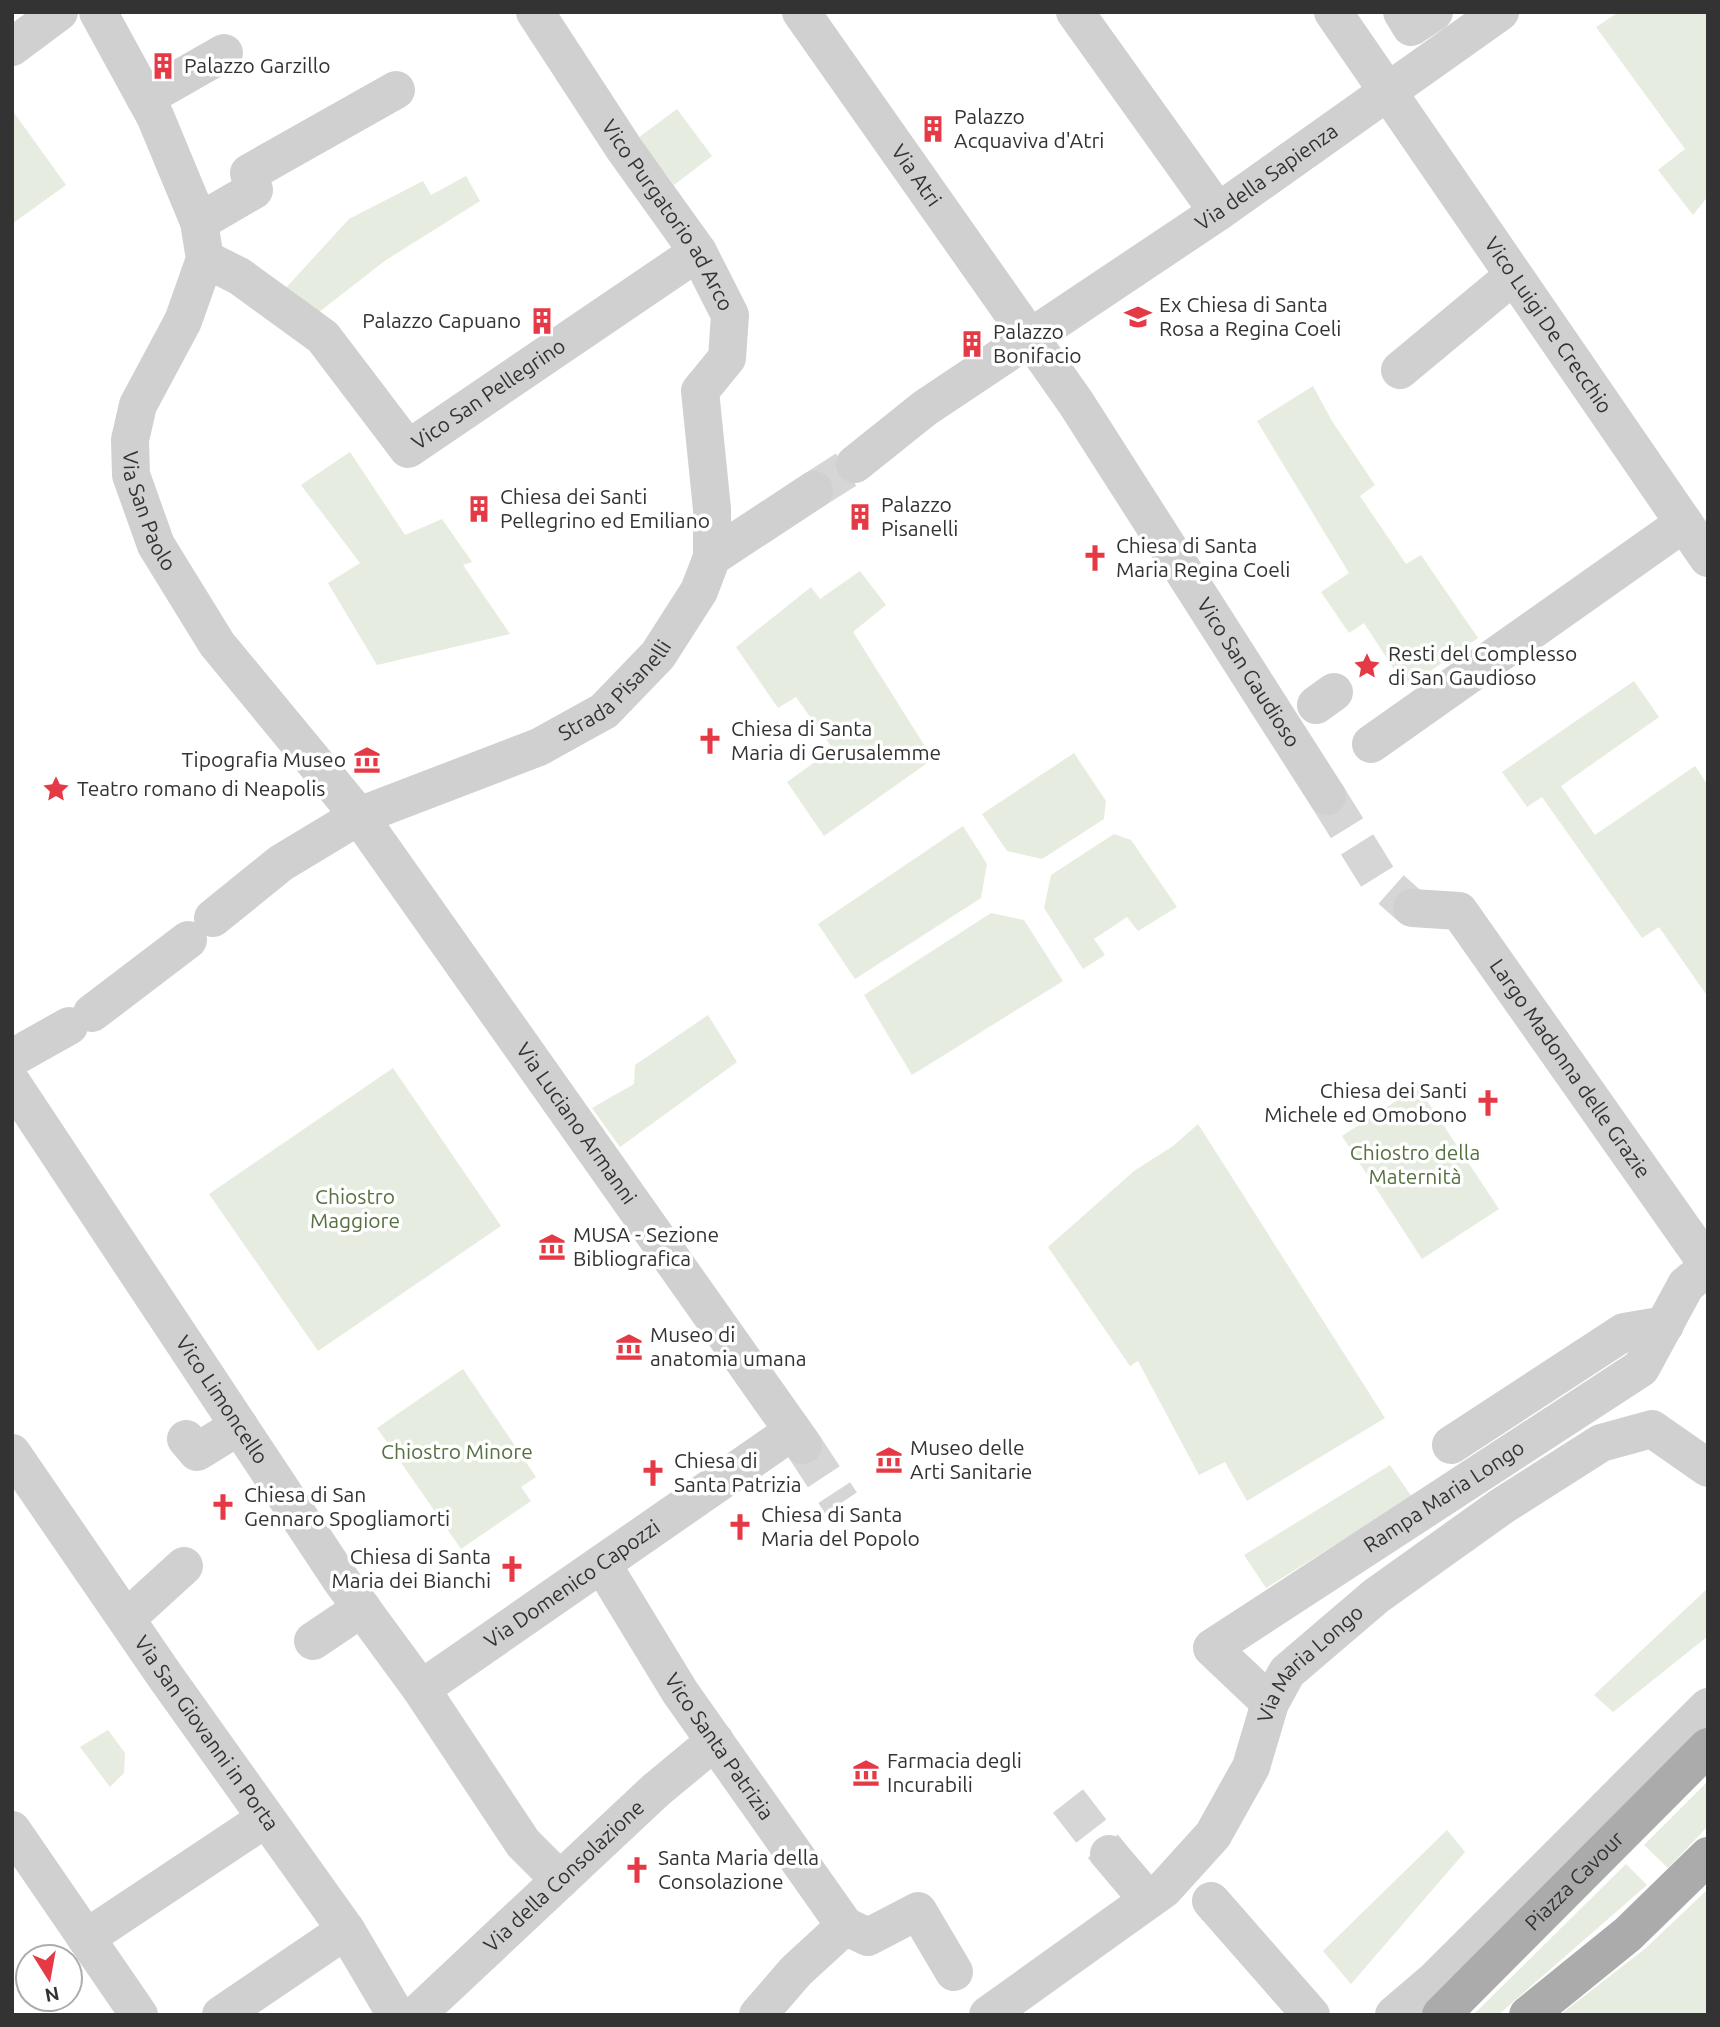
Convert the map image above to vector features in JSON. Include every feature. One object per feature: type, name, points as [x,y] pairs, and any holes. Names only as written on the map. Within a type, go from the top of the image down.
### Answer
[{"type":"main road","name":"Piazza Cavour","points":[[1441,2015],[1708,1747]]},
{"type":"main road","points":[[1528,2015],[1628,1934],[1708,1856]]},
{"type":"street","points":[[12,47],[60,12]]},
{"type":"street","name":"Via San Paolo","points":[[98,12],[145,98],[199,222],[205,259],[183,321],[138,405],[131,440],[131,475],[156,545],[217,644],[359,816]]},
{"type":"street","name":"Vico Purgatorio ad Arco","points":[[535,12],[625,150],[698,252],[730,315],[727,358],[701,391],[712,509],[712,557]]},
{"type":"street","name":"Via Atri","points":[[801,12],[1031,337]]},
{"type":"street","points":[[1075,12],[1218,212]]},
{"type":"street","name":"Vico Luigi De Crecchio","points":[[1333,12],[1386,93],[1708,558]]},
{"type":"street","points":[[1402,12],[1411,27],[1434,12]]},
{"type":"street","name":"Via della Sapienza","points":[[1031,337],[1218,212],[1500,12]]},
{"type":"street","points":[[145,98],[224,53]]},
{"type":"street","points":[[199,222],[254,190],[249,173],[396,90]]},
{"type":"street","name":"Vico San Pellegrino","points":[[205,259],[239,276],[323,337],[408,449],[698,252]]},
{"type":"street","points":[[1400,370],[1513,276]]},
{"type":"street","points":[[855,464],[925,408],[1031,337]]},
{"type":"street","name":"Vico San Gaudioso","points":[[1031,337],[1310,710],[1327,796]]},
{"type":"street","points":[[712,557],[814,490]]},
{"type":"street","points":[[1371,744],[1684,523]]},
{"type":"street","name":"Strada Pisanelli","points":[[12,1058],[80,1020],[201,929],[281,863],[359,816],[539,747],[604,711],[659,655],[699,591],[712,557]]},
{"type":"street","name":"Via Luciano Armanni","points":[[359,816],[798,1438]]},
{"type":"street","name":"Largo Madonna delle Grazie","points":[[1412,908],[1459,911],[1708,1266]]},
{"type":"street","name":"Vico Limoncello","points":[[12,1083],[239,1426],[362,1608],[421,1689],[523,1843],[560,1880]]},
{"type":"street","name":"Rampa Maria Longo","points":[[1270,1703],[1212,1648],[1641,1368],[1686,1285],[1708,1266]]},
{"type":"street","points":[[1451,1445],[1624,1332],[1665,1325]]},
{"type":"street","points":[[186,1439],[197,1452],[239,1426]]},
{"type":"street","name":"Via Maria Longo","points":[[988,2015],[1164,1889],[1213,1835],[1251,1767],[1270,1703],[1287,1672],[1376,1596],[1448,1542],[1601,1443],[1652,1429],[1708,1468]]},
{"type":"street","name":"Via Domenico Capozzi","points":[[421,1689],[601,1564],[798,1438]]},
{"type":"street","name":"Via San Giovanni in Porta","points":[[12,1453],[265,1819],[346,1930],[396,2015]]},
{"type":"street","name":"Vico Santa Patrizia","points":[[601,1564],[715,1741],[845,1926]]},
{"type":"street","points":[[127,1618],[184,1566]]},
{"type":"street","points":[[313,1640],[362,1608]]},
{"type":"street","points":[[1394,2015],[1435,1980],[1708,1707]]},
{"type":"street","name":"Via della Consolazione","points":[[416,2015],[656,1790],[715,1741]]},
{"type":"street","points":[[86,1938],[188,1850],[265,1819]]},
{"type":"street","points":[[12,1830],[139,2015]]},
{"type":"street","points":[[1109,1854],[1148,1900]]},
{"type":"street","points":[[1212,1901],[1311,2015]]},
{"type":"street","points":[[758,2015],[796,1971],[845,1926],[867,1937],[918,1912],[954,1972]]},
{"type":"street","points":[[221,2015],[346,1930]]},
{"type":"green space","points":[[1619,12],[1708,12],[1708,196],[1693,215],[1658,170],[1685,149],[1596,27]]},
{"type":"green space","points":[[677,109],[712,156],[674,185],[638,138]]},
{"type":"green space","points":[[12,110],[66,185],[12,224]]},
{"type":"green space","points":[[466,176],[480,201],[386,260],[319,312],[284,290],[349,219],[423,181],[431,195]]},
{"type":"green space","points":[[1313,386],[1332,421],[1375,485],[1360,496],[1406,564],[1421,555],[1478,638],[1406,688],[1364,623],[1349,633],[1321,592],[1349,573],[1257,421]]},
{"type":"green space","points":[[350,452],[405,535],[442,519],[472,562],[463,565],[510,634],[377,665],[328,583],[360,563],[301,485]]},
{"type":"green space","points":[[860,571],[886,605],[853,632],[933,759],[824,836],[787,782],[833,749],[796,697],[778,708],[736,647],[811,587],[820,599]]},
{"type":"green space","points":[[1634,681],[1659,717],[1561,786],[1595,835],[1695,766],[1708,785],[1708,997],[1659,927],[1642,938],[1542,797],[1527,807],[1502,772]]},
{"type":"green space","points":[[1074,753],[1106,801],[1104,819],[1042,859],[1007,851],[982,814]]},
{"type":"green space","points":[[963,826],[987,864],[981,898],[855,979],[818,924]]},
{"type":"green space","points":[[1114,834],[1131,840],[1177,907],[1138,931],[1127,917],[1094,939],[1105,955],[1083,969],[1044,908],[1051,875]]},
{"type":"green space","points":[[991,913],[1024,920],[1063,981],[912,1075],[864,995]]},
{"type":"green space","points":[[708,1015],[737,1062],[620,1147],[592,1108],[634,1084],[635,1065]]},
{"type":"green space","name":"Chiostro Maggiore","points":[[393,1068],[501,1226],[318,1351],[209,1194]]},
{"type":"green space","name":"Chiostro della Maternità","points":[[1418,1087],[1499,1209],[1422,1259],[1342,1136]]},
{"type":"green space","points":[[1198,1124],[1385,1418],[1247,1501],[1225,1462],[1199,1475],[1138,1361],[1130,1366],[1048,1247],[1134,1171],[1173,1146]]},
{"type":"green space","name":"Chiostro Minore","points":[[463,1369],[536,1477],[521,1487],[531,1501],[461,1549],[377,1428]]},
{"type":"green space","points":[[1390,1465],[1412,1497],[1266,1588],[1244,1555]]},
{"type":"green space","points":[[1708,1588],[1708,1636],[1613,1712],[1594,1695]]},
{"type":"green space","points":[[108,1730],[125,1753],[124,1773],[110,1787],[80,1747]]},
{"type":"green space","points":[[1708,1781],[1708,1826],[1668,1868],[1644,1845]]},
{"type":"green space","points":[[1447,1830],[1465,1852],[1351,1984],[1323,1951]]},
{"type":"green space","points":[[1626,1864],[1647,1885],[1498,2015],[1473,2015]]},
{"type":"green space","points":[[1708,1889],[1708,2015],[1560,2015],[1646,1948]]},
{"type":"tunnel","points":[[814,490],[855,464]]},
{"type":"tunnel","points":[[1327,796],[1378,878],[1412,908]]},
{"type":"tunnel","points":[[803,1445],[841,1503]]},
{"type":"tunnel","points":[[1068,1801],[1109,1854]]},
{"type":"place","name":"Palazzo Garzillo","points":[[163,66]]},
{"type":"place","name":"Palazzo Acquaviva d'Atri","points":[[933,129]]},
{"type":"place","name":"Ex Chiesa di Santa Rosa a Regina Coeli","points":[[1138,317]]},
{"type":"place","name":"Palazzo Capuano","points":[[542,321]]},
{"type":"place","name":"Palazzo Bonifacio","points":[[972,344]]},
{"type":"place","name":"Chiesa dei Santi Pellegrino ed Emiliano","points":[[479,509]]},
{"type":"place","name":"Palazzo Pisanelli","points":[[860,517]]},
{"type":"place","name":"Chiesa di Santa Maria Regina Coeli","points":[[1095,558]]},
{"type":"place","name":"Resti del Complesso di San Gaudioso","points":[[1367,666]]},
{"type":"place","name":"Chiesa di Santa Maria di Gerusalemme","points":[[710,741]]},
{"type":"place","name":"Tipografia Museo","points":[[367,760]]},
{"type":"place","name":"Teatro romano di Neapolis","points":[[56,789]]},
{"type":"place","name":"Chiesa dei Santi Michele ed Omobono","points":[[1488,1103]]},
{"type":"place","name":"MUSA - Sezione Bibliografica","points":[[552,1247]]},
{"type":"place","name":"Museo di anatomia umana","points":[[629,1347]]},
{"type":"place","name":"Museo delle Arti Sanitarie","points":[[889,1460]]},
{"type":"place","name":"Chiesa di Santa Patrizia","points":[[653,1473]]},
{"type":"place","name":"Chiesa di San Gennaro Spogliamorti","points":[[223,1507]]},
{"type":"place","name":"Chiesa di Santa Maria del Popolo","points":[[740,1527]]},
{"type":"place","name":"Chiesa di Santa Maria dei Bianchi","points":[[512,1569]]},
{"type":"place","name":"Farmacia degli Incurabili","points":[[866,1773]]},
{"type":"place","name":"Santa Maria della Consolazione","points":[[637,1870]]}]
